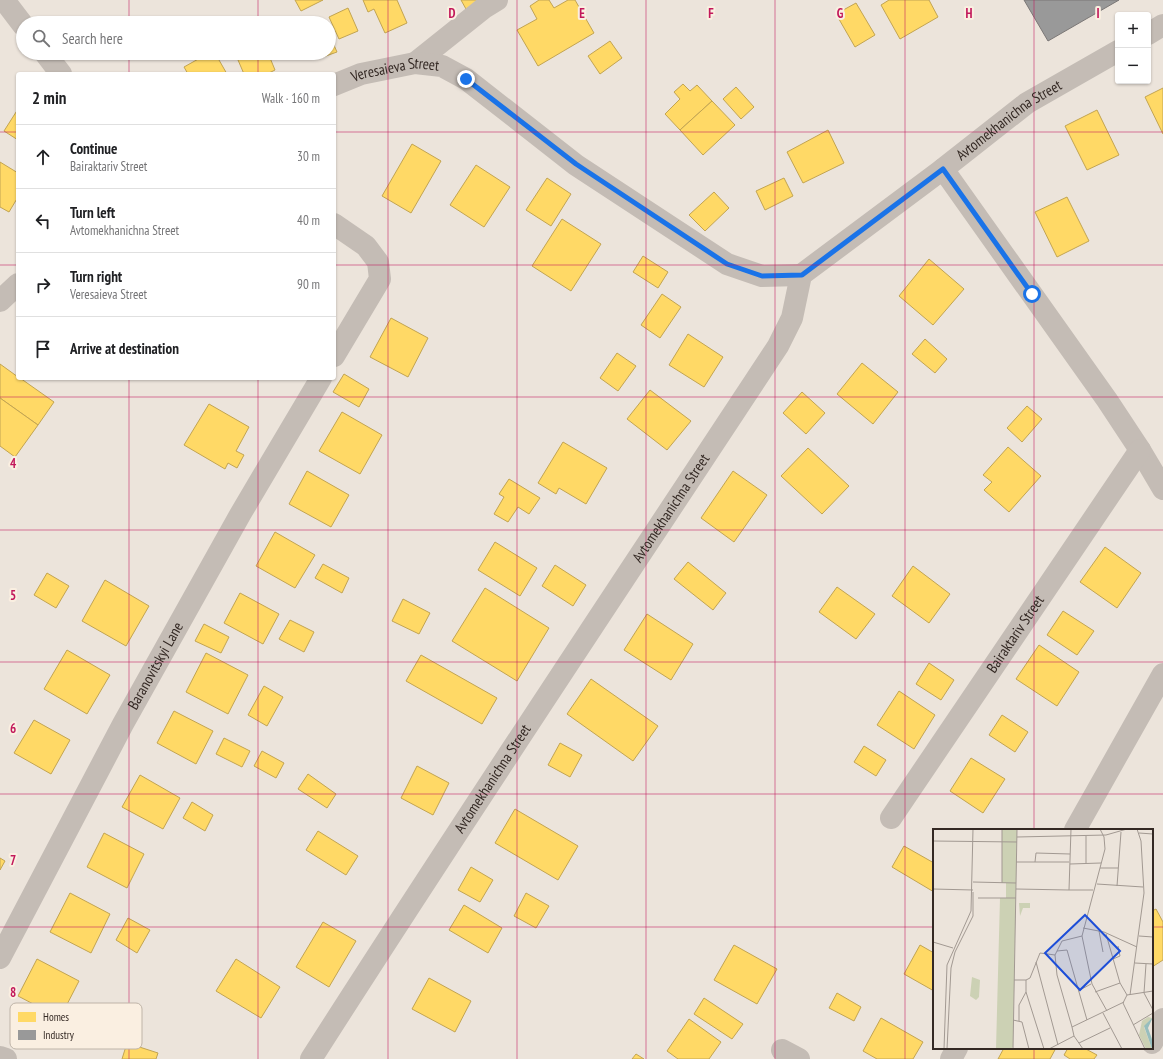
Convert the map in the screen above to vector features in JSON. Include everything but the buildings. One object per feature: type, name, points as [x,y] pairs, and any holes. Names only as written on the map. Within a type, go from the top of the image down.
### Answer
[{"type":"street","points":[[4,0],[16,16]]},
{"type":"street","points":[[415,63],[484,8],[498,0]]},
{"type":"street","points":[[1151,32],[1163,25]]},
{"type":"street","name":"Avtomekhanichna Street","points":[[312,1059],[379,952],[778,346],[792,318],[802,275],[943,169],[1027,103],[1115,53]]},
{"type":"street","points":[[50,60],[59,72]]},
{"type":"street","name":"Veresaieva Street","points":[[336,84],[360,74],[415,63],[442,66],[466,79],[576,164],[727,264],[762,276],[802,275]]},
{"type":"street","points":[[943,169],[1107,400],[1140,450],[1163,489]]},
{"type":"street","points":[[336,225],[366,246],[378,262],[380,279],[336,353]]},
{"type":"street","points":[[0,301],[16,286]]},
{"type":"street","name":"Baranovitskyi Lane","points":[[0,958],[127,717],[241,513],[320,380]]},
{"type":"street","name":"Bairaktariv Street","points":[[891,818],[1140,450]]},
{"type":"street","points":[[1077,829],[1163,674]]},
{"type":"street","points":[[1153,1041],[1163,1019]]},
{"type":"street","points":[[951,1059],[956,1049]]},
{"type":"street","points":[[1144,1059],[1149,1049]]},
{"type":"street","points":[[0,1057],[6,1059]]},
{"type":"route","points":[[466,79],[576,164],[727,264],[762,276],[802,275],[943,169],[1032,294]]}]
